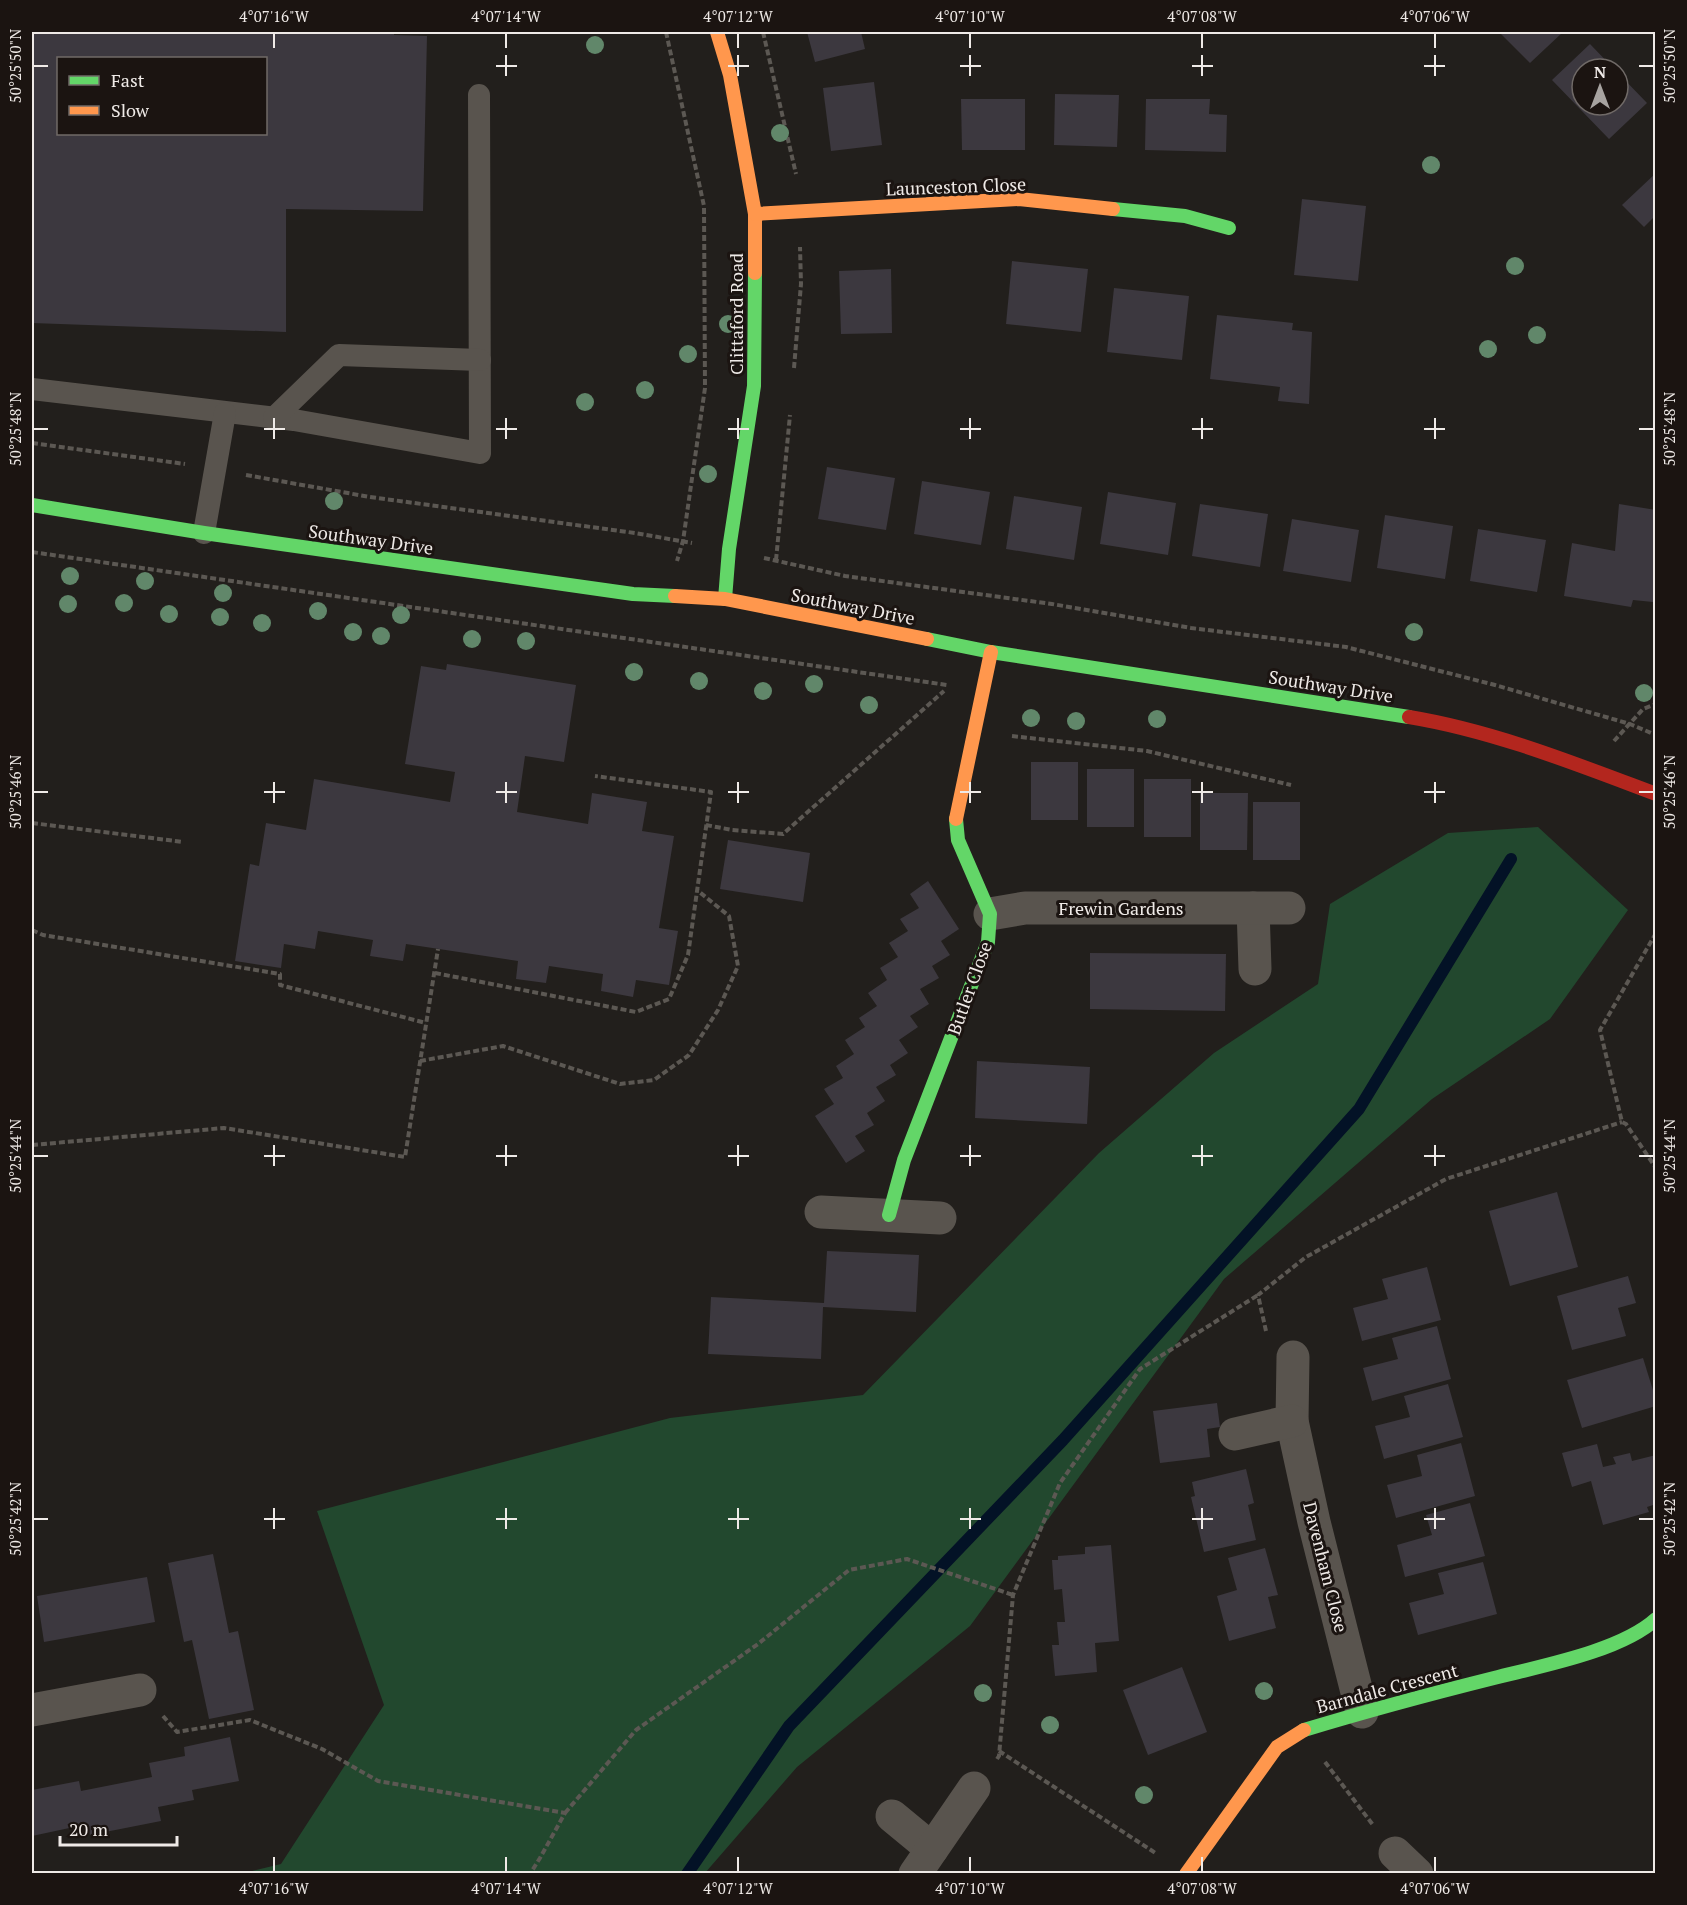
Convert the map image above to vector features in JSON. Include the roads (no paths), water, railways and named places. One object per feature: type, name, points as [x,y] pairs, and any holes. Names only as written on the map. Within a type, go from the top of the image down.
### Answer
[{"type":"street","name":"Clittaford Road","points":[[717,32],[730,75],[755,214],[754,386],[729,549],[725,599]]},
{"type":"street","name":"Launceston Close","points":[[755,214],[1019,199],[1185,216],[1229,228]]},
{"type":"street","name":"Southway Drive","points":[[32,505],[204,533],[621,592],[725,599],[991,652],[1250,690],[1450,724],[1588,768],[1656,794]]},
{"type":"street","name":"Butler Close","points":[[889,1215],[904,1160],[988,942],[990,914],[958,840],[956,819],[991,652]]},
{"type":"street","name":"Frewin Gardens","points":[[990,914],[1025,908],[1289,908]]},
{"type":"street","points":[[1253,908],[1256,969]]},
{"type":"street","points":[[821,1212],[940,1218]]},
{"type":"street","name":"Davenham Close","points":[[1293,1357],[1292,1421],[1314,1522],[1362,1712]]},
{"type":"street","points":[[1235,1434],[1292,1421]]},
{"type":"street","name":"Barndale Crescent","points":[[1186,1874],[1277,1747],[1301,1731],[1362,1712],[1586,1654],[1644,1630],[1656,1620]]},
{"type":"street","points":[[32,1710],[140,1690]]},
{"type":"street","points":[[892,1816],[923,1861],[974,1788]]},
{"type":"lane","points":[[32,388],[274,418],[480,453],[479,95]]},
{"type":"lane","points":[[274,418],[339,355],[480,360]]},
{"type":"lane","points":[[204,533],[225,413]]},
{"type":"waterway","points":[[687,1874],[789,1726],[1063,1440],[1359,1109],[1511,859]]}]
